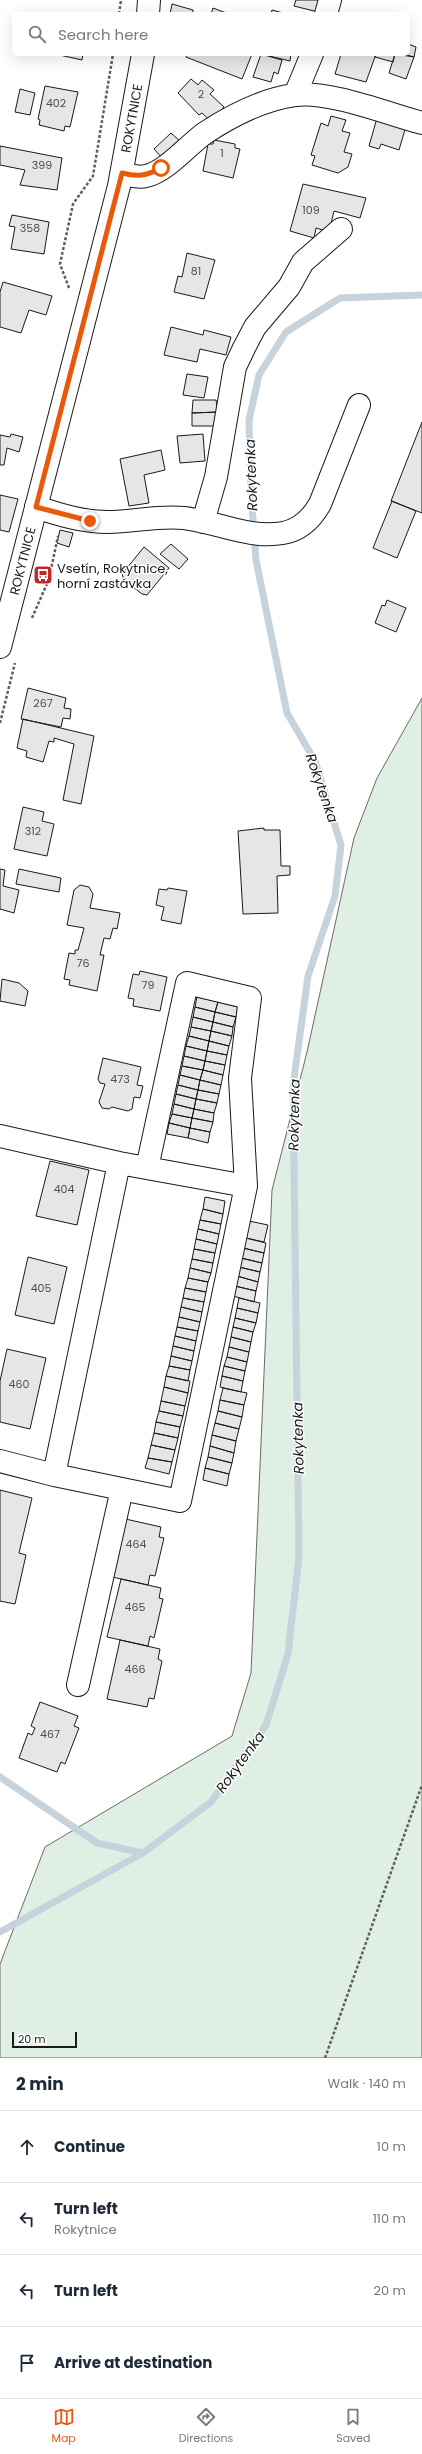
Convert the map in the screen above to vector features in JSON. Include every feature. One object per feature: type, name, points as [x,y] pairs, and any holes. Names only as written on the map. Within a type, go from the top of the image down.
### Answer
[{"type":"street","points":[[148,12],[149,0]]},
{"type":"street","points":[[327,12],[330,0]]},
{"type":"street","name":"ROKYTNICE","points":[[0,646],[122,173],[143,56]]},
{"type":"street","points":[[295,95],[311,56]]},
{"type":"street","points":[[122,173],[147,176],[171,161],[205,133],[229,120],[274,100],[295,95],[316,94],[335,98],[422,123]]},
{"type":"street","points":[[203,522],[216,476],[235,367],[255,327],[289,287],[303,262],[341,229]]},
{"type":"street","points":[[36,507],[90,521],[109,522],[157,516],[203,522],[246,532],[269,534],[284,533],[299,527],[312,517],[320,504],[359,405]]},
{"type":"street","points":[[0,1461],[54,1475],[180,1501],[246,1186],[240,1078],[250,998],[187,983],[147,1168]]},
{"type":"street","points":[[0,1136],[120,1163],[246,1186]]},
{"type":"street","points":[[54,1475],[120,1163]]},
{"type":"street","points":[[78,1685],[122,1489]]},
{"type":"path","points":[[119,12],[121,0]]},
{"type":"path","points":[[67,296],[69,289],[60,264],[73,204],[93,176],[113,56]]},
{"type":"path","points":[[325,2058],[422,1784]]},
{"type":"green space","points":[[422,698],[422,2058],[0,2058],[0,1964],[45,1847],[232,1736],[251,1673],[272,1190],[307,1052],[354,838],[377,778]]},
{"type":"building","points":[[296,0],[321,1],[318,12],[294,6]]},
{"type":"building","points":[[172,4],[193,10],[193,12],[170,12]]},
{"type":"building","points":[[213,8],[224,12],[212,12]]},
{"type":"building","points":[[410,45],[416,47],[414,57],[410,56]]},
{"type":"building","points":[[64,56],[83,56],[82,60]]},
{"type":"building","points":[[186,56],[251,56],[242,79]]},
{"type":"building","points":[[260,56],[268,56],[282,60],[278,74],[274,72],[271,82],[253,77]]},
{"type":"building","points":[[269,56],[291,56],[290,61]]},
{"type":"building","points":[[340,56],[375,56],[366,82],[335,74]]},
{"type":"building","points":[[375,56],[394,56],[393,62]]},
{"type":"building","points":[[394,56],[414,57],[406,79],[389,73]]},
{"type":"building","points":[[191,79],[198,85],[202,80],[214,90],[210,94],[224,107],[212,122],[202,113],[199,115],[178,93]]},
{"type":"building","points":[[45,86],[78,92],[70,127],[65,126],[64,131],[39,125],[40,120],[38,119]]},
{"type":"building","points":[[20,89],[35,93],[30,115],[15,112]]},
{"type":"building","points":[[331,116],[346,120],[342,131],[350,133],[344,152],[352,154],[348,167],[338,173],[312,165],[315,156],[311,155],[321,123],[328,126]]},
{"type":"building","points":[[377,118],[406,126],[399,150],[381,144],[379,149],[369,146]]},
{"type":"building","points":[[171,133],[181,142],[163,159],[154,149]]},
{"type":"building","points":[[214,140],[235,144],[235,148],[240,149],[233,178],[203,171],[208,144],[213,144]]},
{"type":"building","points":[[0,146],[62,158],[57,190],[20,185],[25,170],[0,165]]},
{"type":"building","points":[[303,184],[366,198],[360,218],[334,211],[329,232],[316,228],[314,238],[290,231]]},
{"type":"building","points":[[12,215],[49,222],[44,254],[11,249],[15,227],[9,226]]},
{"type":"building","points":[[187,253],[215,260],[204,299],[174,292],[178,276],[182,277]]},
{"type":"building","points":[[3,282],[52,296],[46,315],[29,310],[21,333],[0,327],[0,292]]},
{"type":"building","points":[[171,327],[203,335],[204,330],[231,337],[226,355],[200,349],[197,362],[164,355]]},
{"type":"building","points":[[187,374],[208,377],[204,398],[183,395]]},
{"type":"building","points":[[193,400],[216,400],[218,412],[192,413]]},
{"type":"building","points":[[218,412],[218,426],[192,426],[192,413]]},
{"type":"building","points":[[422,422],[422,513],[391,501]]},
{"type":"building","points":[[11,434],[23,437],[19,452],[7,448],[4,465],[0,465],[0,435],[10,437]]},
{"type":"building","points":[[203,434],[205,461],[180,463],[177,436]]},
{"type":"building","points":[[161,450],[165,470],[144,475],[149,503],[129,506],[120,459]]},
{"type":"building","points":[[0,495],[18,499],[9,532],[0,530]]},
{"type":"building","points":[[392,501],[416,511],[397,558],[373,548]]},
{"type":"building","points":[[60,530],[73,533],[69,547],[57,543]]},
{"type":"building","points":[[171,544],[188,559],[179,569],[160,554]]},
{"type":"building","points":[[144,547],[169,568],[147,595],[142,594],[124,580],[122,574]]},
{"type":"building","points":[[387,600],[406,608],[396,632],[375,623],[382,605],[385,606]]},
{"type":"building","points":[[28,688],[66,698],[64,708],[71,709],[70,719],[63,718],[61,727],[21,719]]},
{"type":"building","points":[[23,719],[94,736],[81,804],[63,800],[74,744],[54,738],[54,742],[49,741],[43,762],[26,757],[27,751],[17,748]]},
{"type":"building","points":[[23,807],[44,812],[42,821],[54,824],[47,856],[14,849]]},
{"type":"building","points":[[264,828],[264,830],[280,830],[281,866],[290,866],[290,875],[277,876],[278,913],[243,914],[238,831]]},
{"type":"building","points":[[0,869],[5,870],[3,886],[19,890],[14,913],[0,909]]},
{"type":"building","points":[[19,869],[61,878],[59,892],[16,884]]},
{"type":"building","points":[[80,885],[89,887],[93,894],[90,908],[120,913],[117,929],[113,928],[110,939],[104,938],[100,955],[104,955],[97,991],[69,985],[70,980],[64,979],[69,953],[75,954],[75,950],[78,950],[84,928],[67,925],[74,890]]},
{"type":"building","points":[[168,888],[187,891],[181,924],[161,920],[164,907],[156,905],[159,889],[167,890]]},
{"type":"building","points":[[140,971],[167,977],[160,1011],[133,1006],[134,999],[128,998],[133,974],[139,975]]},
{"type":"building","points":[[2,979],[19,983],[28,991],[25,1006],[0,1001]]},
{"type":"building","points":[[197,997],[218,1002],[215,1012],[195,1007]]},
{"type":"building","points":[[218,1002],[238,1007],[236,1017],[215,1012]]},
{"type":"building","points":[[195,1007],[215,1012],[213,1022],[193,1017]]},
{"type":"building","points":[[215,1012],[236,1017],[233,1027],[213,1022]]},
{"type":"building","points":[[193,1017],[213,1022],[211,1031],[191,1027]]},
{"type":"building","points":[[213,1022],[233,1027],[232,1036],[211,1031]]},
{"type":"building","points":[[191,1027],[211,1031],[209,1041],[189,1036]]},
{"type":"building","points":[[211,1031],[232,1036],[229,1046],[209,1041]]},
{"type":"building","points":[[189,1036],[209,1041],[207,1051],[186,1046]]},
{"type":"building","points":[[209,1041],[229,1046],[227,1055],[207,1051]]},
{"type":"building","points":[[186,1046],[207,1051],[205,1061],[184,1056]]},
{"type":"building","points":[[207,1051],[227,1055],[225,1065],[205,1061]]},
{"type":"building","points":[[184,1056],[205,1061],[203,1070],[182,1066]]},
{"type":"building","points":[[103,1058],[141,1067],[137,1085],[143,1086],[140,1098],[134,1097],[132,1109],[128,1111],[112,1107],[109,1109],[102,1108],[99,1102],[105,1084],[100,1083],[98,1079]]},
{"type":"building","points":[[205,1061],[225,1065],[223,1075],[203,1070]]},
{"type":"building","points":[[182,1066],[203,1070],[200,1080],[180,1075]]},
{"type":"building","points":[[203,1070],[223,1075],[221,1085],[200,1080]]},
{"type":"building","points":[[180,1075],[200,1080],[198,1090],[178,1085]]},
{"type":"building","points":[[200,1080],[221,1085],[219,1094],[198,1090]]},
{"type":"building","points":[[178,1085],[198,1090],[196,1099],[176,1094]]},
{"type":"building","points":[[198,1090],[219,1094],[217,1103],[196,1099]]},
{"type":"building","points":[[176,1094],[196,1099],[194,1109],[174,1104]]},
{"type":"building","points":[[196,1099],[217,1103],[214,1113],[194,1109]]},
{"type":"building","points":[[174,1104],[194,1109],[192,1118],[172,1114]]},
{"type":"building","points":[[194,1109],[214,1113],[213,1122],[192,1118]]},
{"type":"building","points":[[172,1114],[192,1118],[190,1128],[169,1123]]},
{"type":"building","points":[[192,1118],[213,1122],[210,1132],[190,1128]]},
{"type":"building","points":[[169,1123],[190,1128],[188,1138],[167,1134]]},
{"type":"building","points":[[190,1128],[210,1132],[208,1143],[188,1138]]},
{"type":"building","points":[[50,1161],[89,1170],[77,1225],[36,1216]]},
{"type":"building","points":[[205,1197],[225,1201],[223,1214],[203,1209]]},
{"type":"building","points":[[203,1209],[223,1214],[221,1224],[200,1220]]},
{"type":"building","points":[[200,1220],[221,1224],[219,1234],[198,1229]]},
{"type":"building","points":[[249,1221],[268,1225],[264,1242],[246,1238]]},
{"type":"building","points":[[198,1229],[219,1234],[217,1244],[196,1239]]},
{"type":"building","points":[[246,1238],[266,1243],[264,1253],[243,1248]]},
{"type":"building","points":[[196,1239],[217,1244],[215,1253],[194,1249]]},
{"type":"building","points":[[243,1248],[264,1253],[262,1263],[241,1258]]},
{"type":"building","points":[[194,1249],[215,1253],[213,1263],[192,1259]]},
{"type":"building","points":[[28,1257],[67,1267],[54,1324],[15,1315]]},
{"type":"building","points":[[241,1258],[262,1263],[260,1272],[239,1267]]},
{"type":"building","points":[[192,1259],[213,1263],[211,1273],[190,1268]]},
{"type":"building","points":[[239,1267],[260,1272],[258,1282],[237,1276]]},
{"type":"building","points":[[190,1268],[211,1273],[208,1282],[188,1278]]},
{"type":"building","points":[[237,1276],[258,1282],[256,1291],[235,1286]]},
{"type":"building","points":[[188,1278],[208,1282],[206,1292],[185,1288]]},
{"type":"building","points":[[235,1286],[256,1291],[254,1302],[233,1296]]},
{"type":"building","points":[[185,1288],[206,1292],[204,1302],[183,1298]]},
{"type":"building","points":[[183,1298],[204,1302],[202,1312],[181,1307]]},
{"type":"building","points":[[239,1298],[260,1303],[258,1313],[237,1308]]},
{"type":"building","points":[[181,1307],[202,1312],[200,1322],[179,1317]]},
{"type":"building","points":[[237,1308],[258,1313],[256,1323],[235,1318]]},
{"type":"building","points":[[179,1317],[200,1322],[198,1331],[177,1327]]},
{"type":"building","points":[[235,1318],[256,1323],[253,1332],[233,1327]]},
{"type":"building","points":[[177,1327],[198,1331],[196,1341],[175,1336]]},
{"type":"building","points":[[233,1327],[253,1332],[251,1342],[231,1337]]},
{"type":"building","points":[[175,1336],[196,1341],[194,1351],[173,1346]]},
{"type":"building","points":[[231,1337],[251,1342],[249,1352],[229,1347]]},
{"type":"building","points":[[173,1346],[194,1351],[192,1361],[171,1356]]},
{"type":"building","points":[[229,1347],[249,1352],[247,1362],[227,1357]]},
{"type":"building","points":[[7,1349],[46,1358],[30,1429],[0,1422],[0,1381]]},
{"type":"building","points":[[171,1356],[192,1361],[190,1370],[169,1366]]},
{"type":"building","points":[[227,1357],[247,1362],[245,1371],[224,1366]]},
{"type":"building","points":[[169,1366],[190,1370],[188,1381],[166,1376]]},
{"type":"building","points":[[224,1366],[245,1371],[243,1381],[222,1376]]},
{"type":"building","points":[[166,1376],[190,1381],[188,1393],[164,1387]]},
{"type":"building","points":[[222,1376],[243,1381],[241,1392],[220,1387]]},
{"type":"building","points":[[164,1387],[188,1393],[185,1406],[161,1401]]},
{"type":"building","points":[[223,1388],[247,1393],[244,1405],[220,1400]]},
{"type":"building","points":[[220,1400],[244,1405],[242,1417],[218,1411]]},
{"type":"building","points":[[161,1401],[185,1406],[183,1416],[159,1411]]},
{"type":"building","points":[[159,1411],[183,1416],[180,1427],[156,1422]]},
{"type":"building","points":[[218,1411],[242,1417],[239,1429],[215,1423]]},
{"type":"building","points":[[156,1422],[180,1427],[178,1438],[154,1433]]},
{"type":"building","points":[[215,1423],[239,1429],[236,1441],[212,1435]]},
{"type":"building","points":[[154,1433],[178,1438],[175,1450],[151,1445]]},
{"type":"building","points":[[212,1435],[236,1441],[234,1453],[210,1446]]},
{"type":"building","points":[[151,1445],[175,1450],[172,1462],[148,1458]]},
{"type":"building","points":[[210,1446],[234,1453],[232,1463],[208,1457]]},
{"type":"building","points":[[208,1457],[232,1463],[229,1474],[205,1468]]},
{"type":"building","points":[[148,1458],[172,1462],[169,1474],[145,1468]]},
{"type":"building","points":[[205,1468],[229,1474],[227,1486],[203,1480]]},
{"type":"building","points":[[0,1490],[32,1498],[19,1553],[26,1555],[15,1604],[0,1601]]},
{"type":"building","points":[[121,1518],[161,1527],[159,1537],[164,1538],[155,1576],[150,1575],[148,1585],[108,1576]]},
{"type":"building","points":[[121,1579],[161,1588],[159,1598],[163,1599],[154,1638],[150,1636],[148,1646],[107,1637]]},
{"type":"building","points":[[120,1640],[160,1649],[158,1659],[162,1661],[154,1699],[149,1698],[147,1707],[107,1699]]},
{"type":"building","points":[[40,1702],[78,1716],[74,1726],[79,1728],[65,1764],[61,1762],[57,1772],[19,1758],[28,1733],[32,1735],[35,1728],[31,1726]]},
{"type":"waterway","name":"Rokytenka","points":[[0,1932],[143,1853],[211,1802],[266,1725],[288,1654],[299,1556],[293,1086],[308,976],[335,896],[341,845],[315,761],[287,713],[256,560],[251,493],[249,420],[259,375],[286,332],[340,298],[422,295]]},
{"type":"waterway","points":[[0,1777],[97,1843],[143,1853]]},
{"type":"place","name":"Vsetín, Rokytnice, horní zastávka","points":[[43,575]]},
{"type":"route","points":[[90,521],[64,516],[36,507],[100,267],[122,173],[147,176],[161,168]]}]
